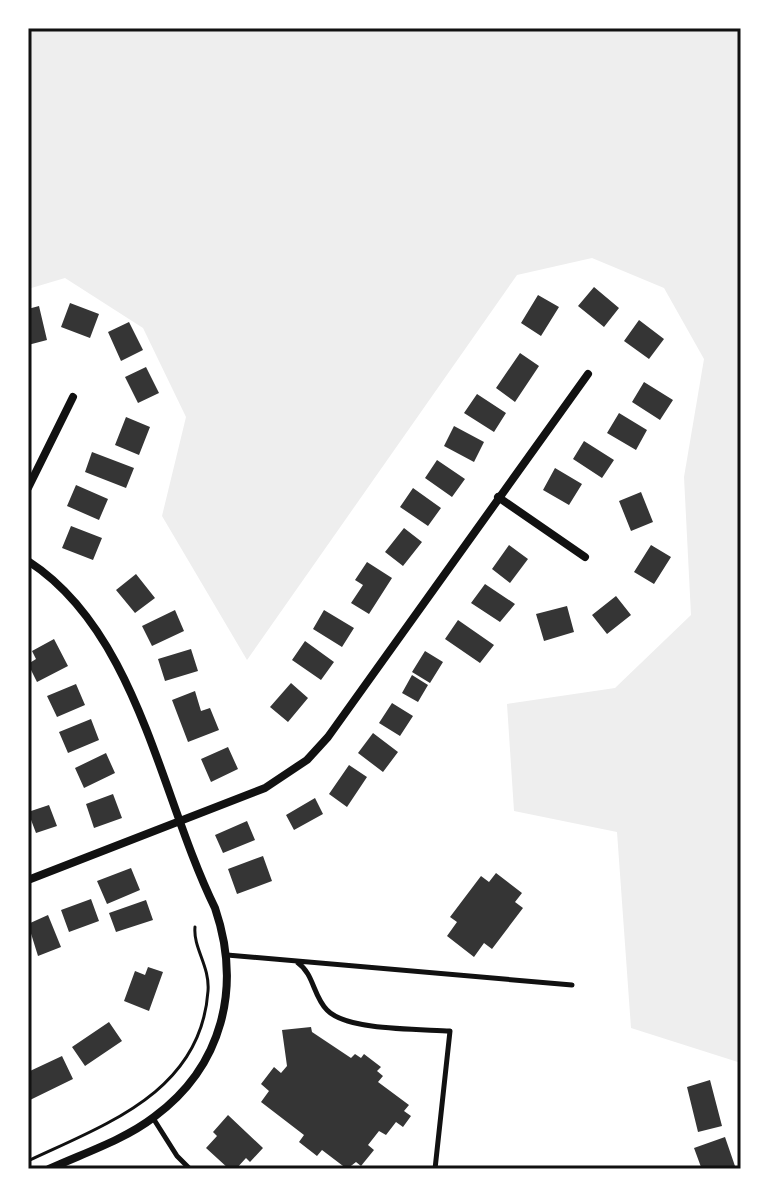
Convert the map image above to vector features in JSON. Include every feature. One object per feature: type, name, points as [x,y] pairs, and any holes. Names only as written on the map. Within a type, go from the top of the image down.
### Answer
[{"type":"street","points":[[28,880],[265,788],[307,760],[328,737],[588,374]]},
{"type":"street","points":[[28,488],[73,397]]},
{"type":"street","points":[[498,497],[585,557]]},
{"type":"street","points":[[28,561],[66,591],[103,638],[215,908],[227,955],[226,1007],[207,1059],[173,1102],[153,1118],[49,1169]]},
{"type":"lane","points":[[227,955],[572,985]]},
{"type":"lane","points":[[293,961],[306,970],[322,1004],[337,1019],[450,1031],[435,1169]]},
{"type":"lane","points":[[153,1118],[177,1156],[190,1169]]},
{"type":"path","points":[[28,1161],[125,1116],[159,1092],[178,1072],[197,1038],[208,995],[206,962],[195,940],[195,927]]},
{"type":"shaded area","points":[[28,28],[741,28],[741,1063],[631,1028],[617,832],[514,811],[507,704],[615,688],[691,615],[684,477],[704,359],[664,288],[592,258],[517,275],[247,660],[162,516],[186,417],[143,328],[65,278],[28,289]]},
{"type":"building","points":[[594,287],[619,308],[604,327],[578,306]]},
{"type":"building","points":[[538,295],[559,307],[541,336],[521,323]]},
{"type":"building","points":[[70,303],[99,314],[90,338],[61,327]]},
{"type":"building","points":[[39,306],[47,340],[28,345],[28,309]]},
{"type":"building","points":[[639,320],[664,339],[649,359],[624,341]]},
{"type":"building","points":[[129,322],[143,350],[121,361],[108,332]]},
{"type":"building","points":[[520,353],[539,366],[515,402],[496,388]]},
{"type":"building","points":[[146,367],[159,393],[138,403],[125,377]]},
{"type":"building","points":[[644,382],[673,400],[660,420],[632,402]]},
{"type":"building","points":[[477,394],[506,413],[494,432],[464,413]]},
{"type":"building","points":[[619,413],[647,430],[636,450],[607,433]]},
{"type":"building","points":[[126,417],[150,427],[139,455],[115,445]]},
{"type":"building","points":[[454,426],[484,442],[474,462],[444,446]]},
{"type":"building","points":[[584,441],[614,460],[602,478],[573,459]]},
{"type":"building","points":[[92,452],[134,468],[126,488],[85,472]]},
{"type":"building","points":[[437,460],[465,479],[452,497],[425,478]]},
{"type":"building","points":[[555,468],[582,484],[569,505],[543,490]]},
{"type":"building","points":[[76,485],[108,499],[99,520],[67,506]]},
{"type":"building","points":[[413,488],[441,508],[428,526],[400,507]]},
{"type":"building","points":[[641,492],[653,522],[631,531],[619,501]]},
{"type":"building","points":[[71,526],[102,538],[93,560],[62,548]]},
{"type":"building","points":[[404,528],[422,542],[403,566],[385,552]]},
{"type":"building","points":[[509,545],[528,559],[510,583],[492,569]]},
{"type":"building","points":[[651,545],[671,557],[654,584],[634,572]]},
{"type":"building","points":[[367,562],[392,578],[369,614],[351,603],[363,585],[355,580]]},
{"type":"building","points":[[136,574],[155,598],[135,613],[116,590]]},
{"type":"building","points":[[485,584],[515,604],[500,622],[471,603]]},
{"type":"building","points":[[616,596],[631,615],[607,634],[592,615]]},
{"type":"building","points":[[567,606],[574,632],[544,641],[536,614]]},
{"type":"building","points":[[175,610],[184,631],[152,646],[142,626]]},
{"type":"building","points":[[324,610],[354,628],[342,647],[313,629]]},
{"type":"building","points":[[458,620],[494,645],[480,663],[445,639]]},
{"type":"building","points":[[54,639],[68,666],[37,682],[28,664],[36,659],[32,651]]},
{"type":"building","points":[[305,641],[334,662],[321,680],[292,660]]},
{"type":"building","points":[[191,649],[198,671],[165,681],[158,659]]},
{"type":"building","points":[[425,651],[443,662],[430,683],[412,672]]},
{"type":"building","points":[[412,675],[428,685],[418,702],[402,693]]},
{"type":"building","points":[[291,683],[308,698],[288,722],[270,707]]},
{"type":"building","points":[[76,684],[85,705],[57,717],[47,696]]},
{"type":"building","points":[[195,691],[201,711],[210,708],[219,730],[188,742],[172,700]]},
{"type":"building","points":[[392,703],[413,716],[400,736],[379,723]]},
{"type":"building","points":[[91,719],[99,740],[68,753],[59,732]]},
{"type":"building","points":[[373,733],[398,752],[383,772],[358,753]]},
{"type":"building","points":[[228,747],[238,769],[211,782],[201,759]]},
{"type":"building","points":[[106,753],[115,773],[84,788],[75,768]]},
{"type":"building","points":[[349,765],[367,777],[347,807],[329,794]]},
{"type":"building","points":[[113,794],[122,818],[94,828],[86,804]]},
{"type":"building","points":[[315,798],[323,814],[294,830],[286,815]]},
{"type":"building","points":[[49,805],[57,826],[36,833],[28,812]]},
{"type":"building","points":[[247,821],[255,840],[223,853],[215,835]]},
{"type":"building","points":[[263,856],[272,881],[237,894],[228,869]]},
{"type":"building","points":[[131,868],[140,890],[107,904],[97,881]]},
{"type":"building","points":[[496,873],[522,893],[515,902],[523,908],[492,949],[484,943],[474,957],[447,936],[457,922],[450,917],[481,876],[489,882]]},
{"type":"building","points":[[91,899],[99,921],[69,932],[61,910]]},
{"type":"building","points":[[146,900],[153,920],[116,932],[109,913]]},
{"type":"building","points":[[48,915],[61,947],[38,956],[28,924]]},
{"type":"building","points":[[148,967],[163,972],[149,1011],[124,1001],[135,971],[145,975]]},
{"type":"building","points":[[109,1022],[122,1041],[85,1066],[72,1047]]},
{"type":"building","points":[[311,1027],[312,1032],[351,1058],[355,1054],[361,1058],[364,1054],[381,1067],[377,1071],[383,1076],[378,1082],[409,1105],[404,1111],[411,1116],[403,1127],[396,1122],[386,1135],[379,1131],[368,1145],[374,1150],[361,1166],[356,1162],[347,1169],[322,1150],[317,1156],[299,1142],[304,1135],[261,1102],[269,1091],[261,1084],[274,1067],[281,1073],[287,1066],[282,1030]]},
{"type":"building","points":[[62,1056],[73,1079],[30,1100],[30,1071]]},
{"type":"building","points":[[710,1080],[722,1126],[698,1132],[687,1087]]},
{"type":"building","points":[[228,1115],[263,1148],[250,1162],[246,1158],[236,1169],[229,1169],[206,1148],[217,1136],[213,1132]]},
{"type":"building","points":[[725,1137],[736,1169],[701,1167],[694,1148]]}]
